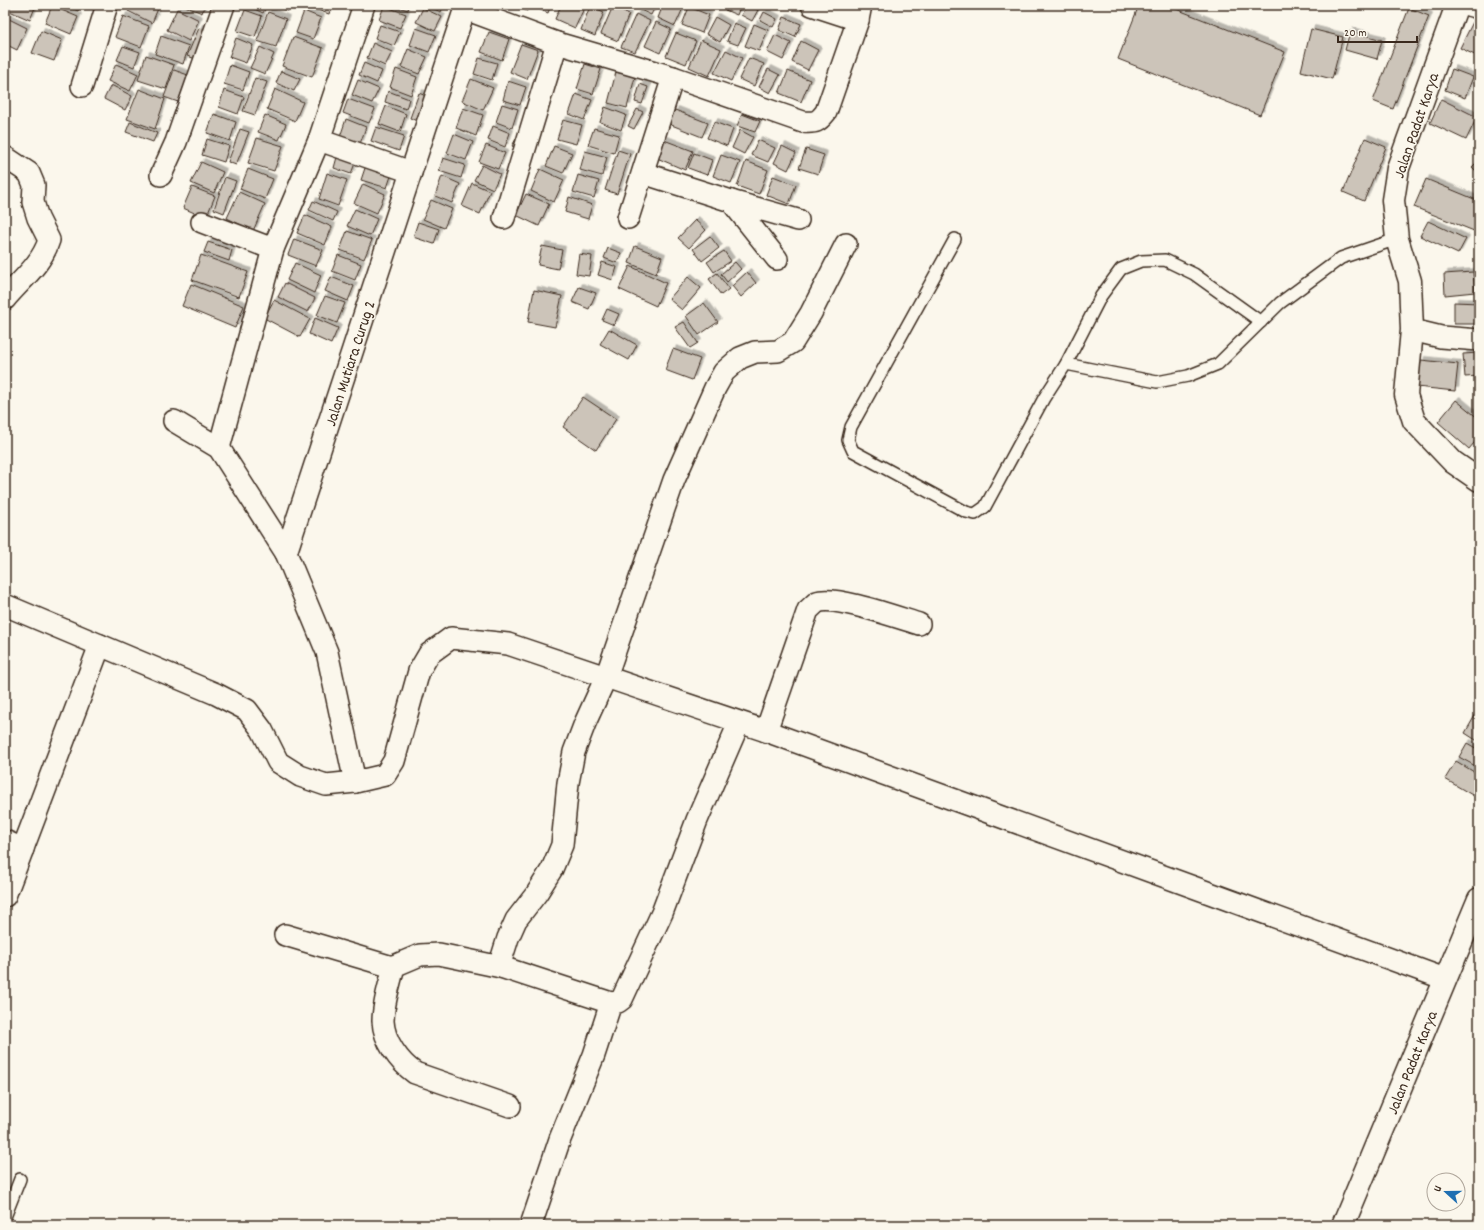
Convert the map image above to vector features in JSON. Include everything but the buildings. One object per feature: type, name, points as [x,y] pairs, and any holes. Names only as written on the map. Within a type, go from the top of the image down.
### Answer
[{"type":"street","points":[[82,86],[108,5]]},
{"type":"street","points":[[161,175],[176,142],[224,5]]},
{"type":"street","points":[[219,448],[273,249],[319,140],[364,5]]},
{"type":"street","name":"Jalan Mutiara Curug 2","points":[[286,553],[465,7],[557,43],[673,77],[803,122],[815,122],[820,120],[826,112],[860,12],[812,5]]},
{"type":"street","name":"Jalan Padat Karya","points":[[1458,5],[1398,168],[1393,200],[1397,238],[1410,281],[1412,330],[1406,395],[1414,421],[1453,462],[1479,480]]},
{"type":"street","points":[[1468,5],[1479,8]]},
{"type":"street","points":[[504,218],[557,43]]},
{"type":"street","points":[[628,218],[673,77]]},
{"type":"street","points":[[319,140],[411,172]]},
{"type":"street","points":[[5,157],[29,174],[34,185],[33,202],[38,218],[50,240],[46,251],[40,259],[5,299]]},
{"type":"street","points":[[643,173],[731,201],[798,220]]},
{"type":"street","points":[[731,201],[777,259]]},
{"type":"street","points":[[202,222],[273,249]]},
{"type":"street","points":[[501,966],[502,957],[508,938],[516,920],[537,893],[552,869],[562,845],[568,783],[574,752],[585,723],[606,677],[674,480],[715,388],[724,372],[740,358],[755,352],[778,351],[793,342],[811,313],[846,244]]},
{"type":"street","points":[[1412,330],[1441,337],[1479,340]]},
{"type":"street","points":[[174,421],[219,448],[286,553],[327,652],[355,782]]},
{"type":"street","points":[[766,731],[808,610],[818,602],[837,601],[882,612],[919,624]]},
{"type":"street","points":[[5,605],[216,694],[247,710],[262,730],[278,762],[300,776],[326,785],[355,782],[386,775],[394,761],[419,671],[429,654],[451,638],[508,644],[766,731],[1445,979]]},
{"type":"street","points":[[5,896],[14,845],[100,645]]},
{"type":"street","points":[[285,935],[394,966],[420,955],[439,954],[501,966],[583,992],[611,1003],[618,1002],[622,999],[662,913],[697,820],[739,722]]},
{"type":"street","name":"Jalan Padat Karya","points":[[1343,1225],[1479,899]]},
{"type":"street","points":[[394,966],[385,1001],[383,1022],[390,1044],[403,1065],[415,1073],[428,1078],[510,1106]]},
{"type":"street","points":[[531,1225],[560,1139],[594,1055],[611,1003]]},
{"type":"lane","points":[[1066,364],[1157,382],[1188,376],[1218,364],[1280,303],[1341,258],[1397,238]]},
{"type":"lane","points":[[955,239],[851,427],[848,440],[853,451],[966,512],[976,514],[985,507],[1044,398],[1066,364],[1101,296],[1121,269],[1141,261],[1165,260],[1194,274],[1261,322]]},
{"type":"lane","points":[[5,1217],[20,1179]]}]
